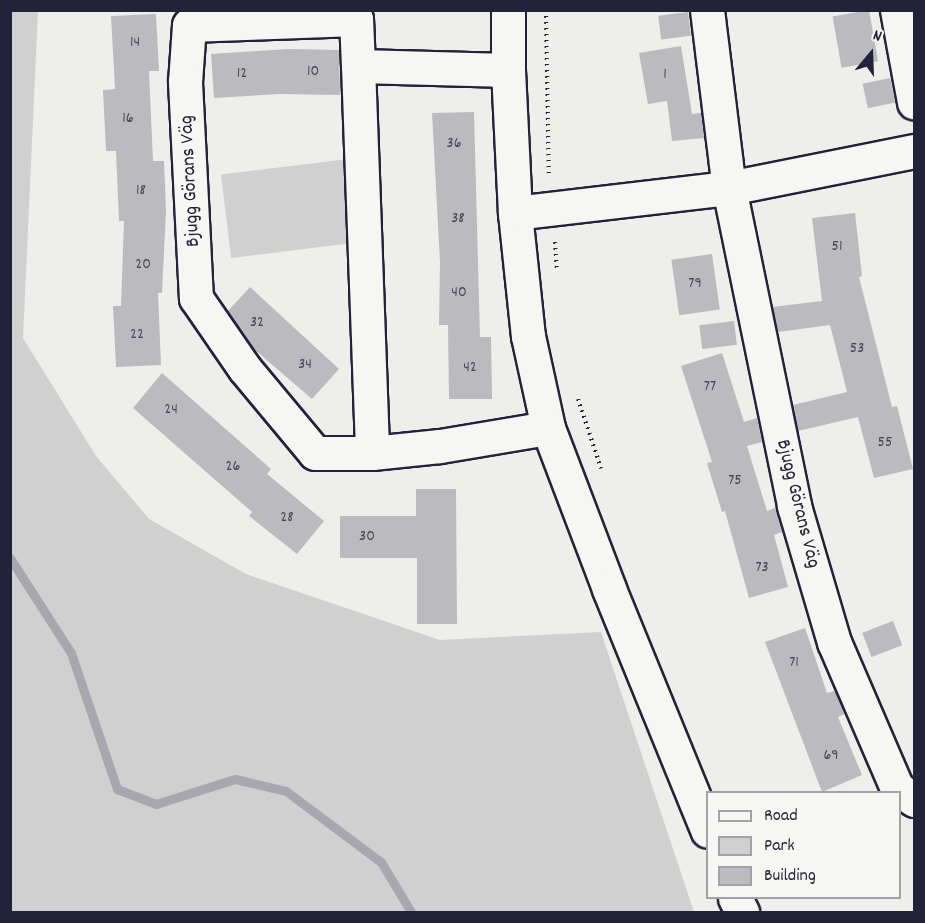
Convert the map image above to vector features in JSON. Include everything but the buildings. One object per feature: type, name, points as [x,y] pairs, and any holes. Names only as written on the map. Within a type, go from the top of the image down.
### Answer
[{"type":"street","points":[[508,10],[508,70],[515,213],[528,336],[548,428],[664,729],[706,826]]},
{"type":"street","name":"Bjugg Görans Väg","points":[[707,10],[729,188],[794,506],[834,642],[897,788],[915,800]]},
{"type":"street","points":[[897,10],[915,102]]},
{"type":"street","name":"Bjugg Görans Väg","points":[[372,453],[356,19],[189,25],[185,82],[196,298],[245,369],[315,453],[372,453],[440,446],[548,428]]},
{"type":"street","points":[[358,66],[508,70]]},
{"type":"street","points":[[515,213],[729,188],[915,151]]},
{"type":"path","points":[[546,10],[549,178],[557,273]]},
{"type":"path","points":[[576,394],[604,477]]},
{"type":"green space","points":[[10,11],[38,11],[23,338],[96,456],[149,519],[246,574],[440,640],[601,632],[694,912],[11,912]]},
{"type":"green space","points":[[348,159],[358,242],[231,258],[221,175]]},
{"type":"waterway","points":[[10,558],[71,653],[117,789],[156,804],[235,779],[286,791],[381,862],[411,912]]}]
